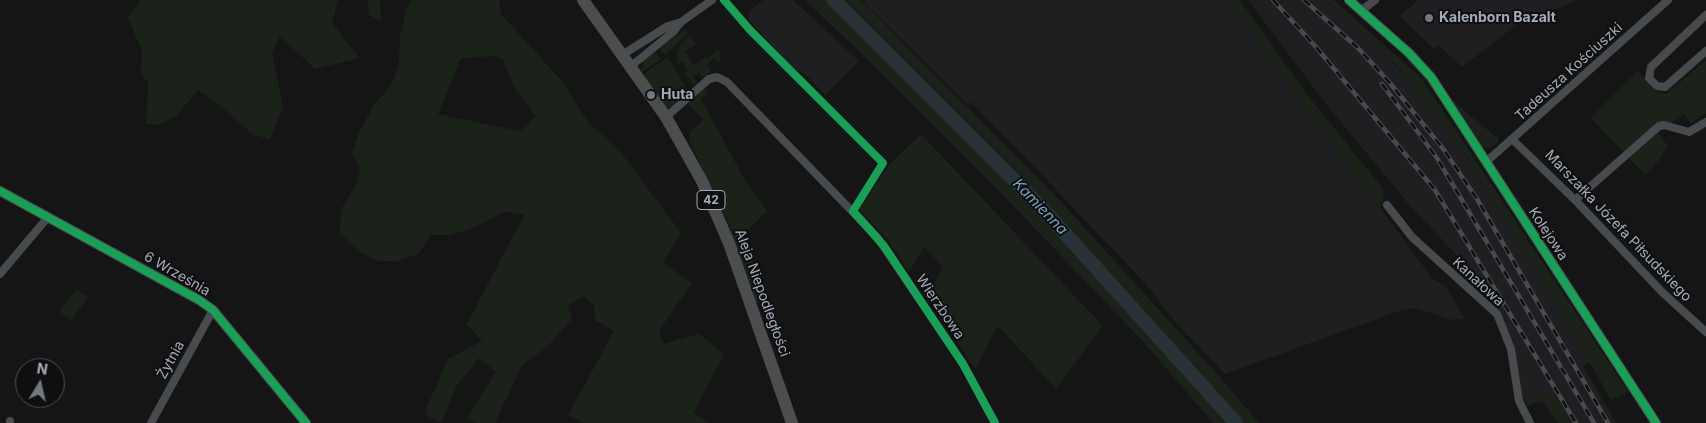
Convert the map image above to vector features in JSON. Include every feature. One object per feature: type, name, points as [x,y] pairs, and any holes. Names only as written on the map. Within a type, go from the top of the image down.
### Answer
[{"type":"main road","name":"Aleja Niepodległości","points":[[583,0],[666,117],[702,181],[716,210],[792,423]]},
{"type":"street","points":[[622,55],[668,26],[681,22],[712,0]]},
{"type":"street","points":[[1349,0],[1361,11],[1375,0]]},
{"type":"street","name":"Tadeusza Kościuszki","points":[[1486,162],[1668,0]]},
{"type":"street","name":"Kolejowa","points":[[1361,11],[1432,77],[1656,423]]},
{"type":"street","points":[[1706,15],[1650,67],[1649,78],[1657,86],[1665,88],[1706,52]]},
{"type":"street","points":[[630,67],[674,32],[681,22]]},
{"type":"street","name":"Wierzbowa","points":[[666,117],[709,79],[717,77],[727,82],[877,237],[963,364],[995,423]]},
{"type":"street","points":[[1574,200],[1659,126],[1664,125],[1689,132],[1706,122]]},
{"type":"street","name":"Marszałka Józefa Piłsudskiego","points":[[1512,139],[1574,200],[1662,292],[1706,332]]},
{"type":"street","name":"6 Września","points":[[0,191],[199,300],[213,310],[306,423]]},
{"type":"street","name":"Kanałowa","points":[[1387,205],[1412,237],[1497,314],[1511,349],[1519,401],[1530,423]]},
{"type":"street","points":[[0,274],[48,217]]},
{"type":"street","name":"Żytnia","points":[[151,423],[213,310]]},
{"type":"shaded area","points":[[141,0],[338,0],[332,23],[360,58],[315,69],[280,36],[272,53],[283,107],[270,139],[253,135],[221,106],[198,90],[176,116],[160,125],[146,124],[148,83],[141,73],[142,51],[128,17]]},
{"type":"shaded area","points":[[367,0],[380,0],[381,21],[369,15]]},
{"type":"shaded area","points":[[412,0],[499,0],[501,14],[561,80],[588,122],[619,150],[681,233],[663,262],[692,283],[659,331],[664,344],[699,334],[724,354],[694,413],[709,423],[584,423],[568,415],[614,331],[595,320],[594,305],[583,296],[568,306],[572,319],[549,345],[522,365],[495,423],[476,423],[467,418],[496,372],[479,358],[457,385],[441,423],[424,414],[448,359],[482,341],[467,324],[524,215],[506,211],[474,228],[450,235],[431,235],[418,254],[398,261],[379,261],[359,252],[339,232],[342,208],[357,182],[360,168],[352,154],[359,132],[374,105],[392,84],[399,63],[400,35],[407,7]],"holes":[[[496,56],[503,60],[515,89],[536,116],[520,131],[438,114],[460,60],[463,58]]]},
{"type":"shaded area","points":[[763,0],[793,0],[859,61],[825,95],[807,76],[793,68],[748,19],[749,11]]},
{"type":"shaded area","points":[[805,0],[861,0],[1053,193],[1220,377],[1259,423],[1213,423],[1147,346],[1023,216],[867,59]]},
{"type":"shaded area","points":[[866,0],[1227,0],[1432,278],[1446,286],[1465,319],[1452,320],[1416,308],[1399,311],[1225,374],[1177,324],[1144,282],[1067,201],[971,102],[968,105],[864,2]]},
{"type":"shaded area","points":[[1227,0],[1240,0],[1306,93],[1385,191],[1380,211]]},
{"type":"shaded area","points":[[1248,0],[1326,0],[1375,44],[1420,93],[1468,159],[1540,275],[1590,362],[1583,366],[1616,423],[1570,423],[1554,394],[1522,396],[1514,349],[1489,289],[1411,207],[1326,104]]},
{"type":"shaded area","points":[[1327,0],[1334,0],[1422,79],[1628,392],[1611,400],[1540,275],[1468,159],[1396,65]]},
{"type":"shaded area","points":[[1418,0],[1577,0],[1533,20],[1529,15],[1462,67],[1438,45],[1434,49],[1400,16]]},
{"type":"shaded area","points":[[685,29],[688,33],[665,56],[659,48]]},
{"type":"shaded area","points":[[690,35],[696,44],[685,52],[694,65],[706,57],[708,59],[718,49],[721,56],[719,62],[715,58],[707,64],[711,71],[703,78],[699,73],[693,77],[697,83],[694,85],[684,73],[688,70],[682,61],[677,64],[676,62],[680,45]]},
{"type":"shaded area","points":[[654,51],[661,59],[643,71],[641,70],[644,60]]},
{"type":"shaded area","points":[[668,57],[688,91],[671,107],[666,107],[645,77],[645,73]]},
{"type":"shaded area","points":[[1706,60],[1706,113],[1691,123],[1684,114],[1658,133],[1668,146],[1645,175],[1591,118],[1638,71],[1658,93],[1666,94]]},
{"type":"shaded area","points":[[704,89],[708,93],[701,99],[745,180],[767,211],[743,235],[768,305],[755,301],[730,226],[689,140],[690,132],[703,120],[689,104]]},
{"type":"shaded area","points":[[1452,100],[1495,136],[1498,135],[1498,142],[1490,148],[1483,147]]},
{"type":"shaded area","points":[[921,134],[1103,326],[1056,389],[998,326],[975,369],[928,297],[943,267],[924,247],[909,272],[888,240],[859,209],[889,165]]},
{"type":"shaded area","points":[[76,289],[88,297],[71,320],[59,311]]},
{"type":"shaded area","points":[[1554,394],[1570,423],[1557,423],[1545,404],[1540,402],[1527,406],[1522,396]]},
{"type":"waterway","name":"Kamienna","points":[[834,0],[1042,208],[1236,423]]},
{"type":"railway","points":[[1273,0],[1316,47],[1435,190],[1576,423]]},
{"type":"railway","points":[[1304,0],[1357,47],[1390,83],[1444,150],[1477,199],[1608,423]]},
{"type":"railway","points":[[1382,84],[1437,158],[1594,423]]},
{"type":"cycle path","points":[[724,0],[750,30],[883,163],[853,211],[884,246],[963,364],[995,423]]},
{"type":"cycle path","points":[[1349,0],[1409,53],[1431,77],[1656,423]]},
{"type":"cycle path","points":[[0,191],[199,300],[213,310],[306,423]]},
{"type":"place","name":"Kalenborn Bazalt","points":[[1429,18]]},
{"type":"place","name":"Huta","points":[[651,95]]}]
